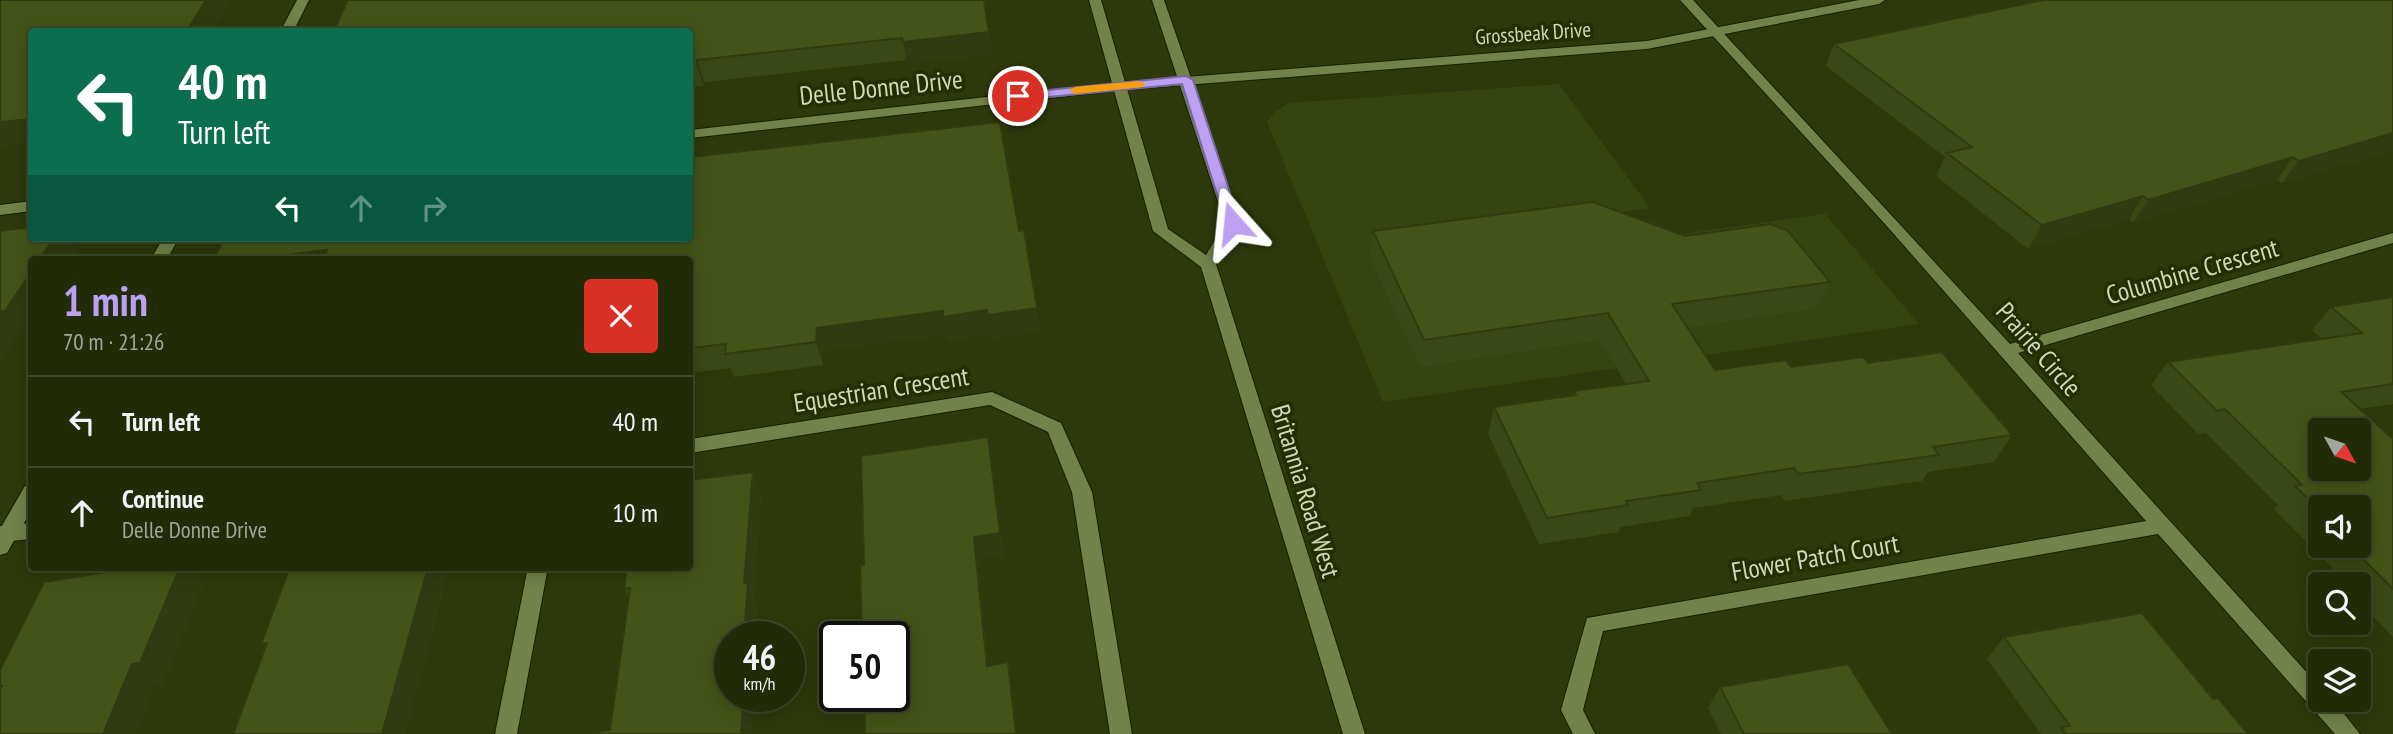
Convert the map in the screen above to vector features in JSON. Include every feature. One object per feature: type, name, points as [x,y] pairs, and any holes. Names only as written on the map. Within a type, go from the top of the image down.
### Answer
[{"type":"street","points":[[288,28],[303,0]]},
{"type":"street","points":[[1095,0],[1161,231],[1209,264],[1233,223],[1158,0]]},
{"type":"street","name":"Prairie Circle","points":[[1686,0],[1890,220],[2160,526],[2350,734]]},
{"type":"street","name":"Grossbeak Drive","points":[[1121,86],[1647,45],[1879,0]]},
{"type":"street","name":"Delle Donne Drive","points":[[693,134],[1121,86]]},
{"type":"street","points":[[0,210],[28,206]]},
{"type":"street","name":"Columbine Crescent","points":[[2005,351],[2393,238]]},
{"type":"street","name":"Britannia Road West","points":[[1209,264],[1354,734]]},
{"type":"street","name":"Equestrian Crescent","points":[[693,446],[992,398],[1055,428],[1082,492],[1121,734]]},
{"type":"street","points":[[3,538],[28,497]]},
{"type":"street","name":"Flower Patch Court","points":[[1584,734],[1572,710],[1594,624],[2160,526]]},
{"type":"street","points":[[3,538],[28,532]]},
{"type":"street","points":[[506,734],[537,571]]},
{"type":"shaded area","points":[[1559,84],[1650,208],[1616,213],[1674,235],[1825,214],[1919,324],[1383,402],[1267,122],[1274,113],[1289,103]]},
{"type":"building","points":[[0,0],[206,0],[188,28],[28,28],[28,119],[0,122]]},
{"type":"building","points":[[348,0],[984,0],[989,32],[903,42],[902,38],[697,60],[697,64],[693,64],[693,28],[335,28]]},
{"type":"building","points":[[2044,0],[2393,0],[2393,133],[2299,161],[2293,157],[2148,200],[2143,196],[2042,225],[1947,153],[1972,147],[1834,44]]},
{"type":"building","points":[[1000,122],[1019,231],[1024,230],[1037,308],[988,315],[987,310],[943,317],[943,311],[817,328],[816,342],[725,354],[726,344],[693,348],[693,256],[324,256],[327,250],[279,256],[215,256],[222,242],[693,242],[693,157]]},
{"type":"building","points":[[1593,202],[1685,236],[1771,224],[1788,231],[1830,282],[1672,304],[1715,370],[1786,360],[1791,367],[1863,357],[1868,363],[1942,352],[2012,435],[1933,447],[1939,455],[1798,474],[1794,468],[1697,483],[1701,490],[1626,501],[1628,505],[1547,518],[1494,407],[1576,395],[1574,391],[1649,381],[1608,313],[1424,340],[1373,231]]},
{"type":"building","points":[[28,228],[28,242],[51,242],[42,256],[28,256],[28,277],[5,311],[0,311],[0,231]]},
{"type":"building","points":[[2393,297],[2393,384],[2341,392],[2370,418],[2308,418],[2308,481],[2371,481],[2371,419],[2393,439],[2393,589],[2362,558],[2371,558],[2371,495],[2308,495],[2308,499],[2295,486],[2302,485],[2225,409],[2217,411],[2168,362],[2362,333],[2331,307]]},
{"type":"building","points":[[988,437],[1000,533],[974,537],[987,666],[1008,662],[1016,734],[865,734],[864,712],[910,712],[910,621],[862,621],[860,565],[864,565],[861,456]]},
{"type":"building","points":[[753,472],[744,583],[748,582],[745,621],[714,621],[714,712],[743,712],[741,734],[591,734],[610,730],[630,588],[624,589],[626,571],[693,571],[693,480]]},
{"type":"building","points":[[113,571],[178,571],[140,663],[132,664],[103,734],[0,734],[0,670],[44,582]]},
{"type":"building","points":[[288,571],[427,571],[382,734],[233,734],[267,643],[261,644]]},
{"type":"building","points":[[2142,613],[2213,699],[2218,698],[2248,734],[2065,734],[2061,727],[2070,726],[2004,637]]},
{"type":"building","points":[[1848,664],[1892,734],[1744,734],[1720,687]]},
{"type":"slow traffic","points":[[1075,90],[1139,84]]},
{"type":"route","points":[[1018,96],[1186,80],[1233,223]]}]
